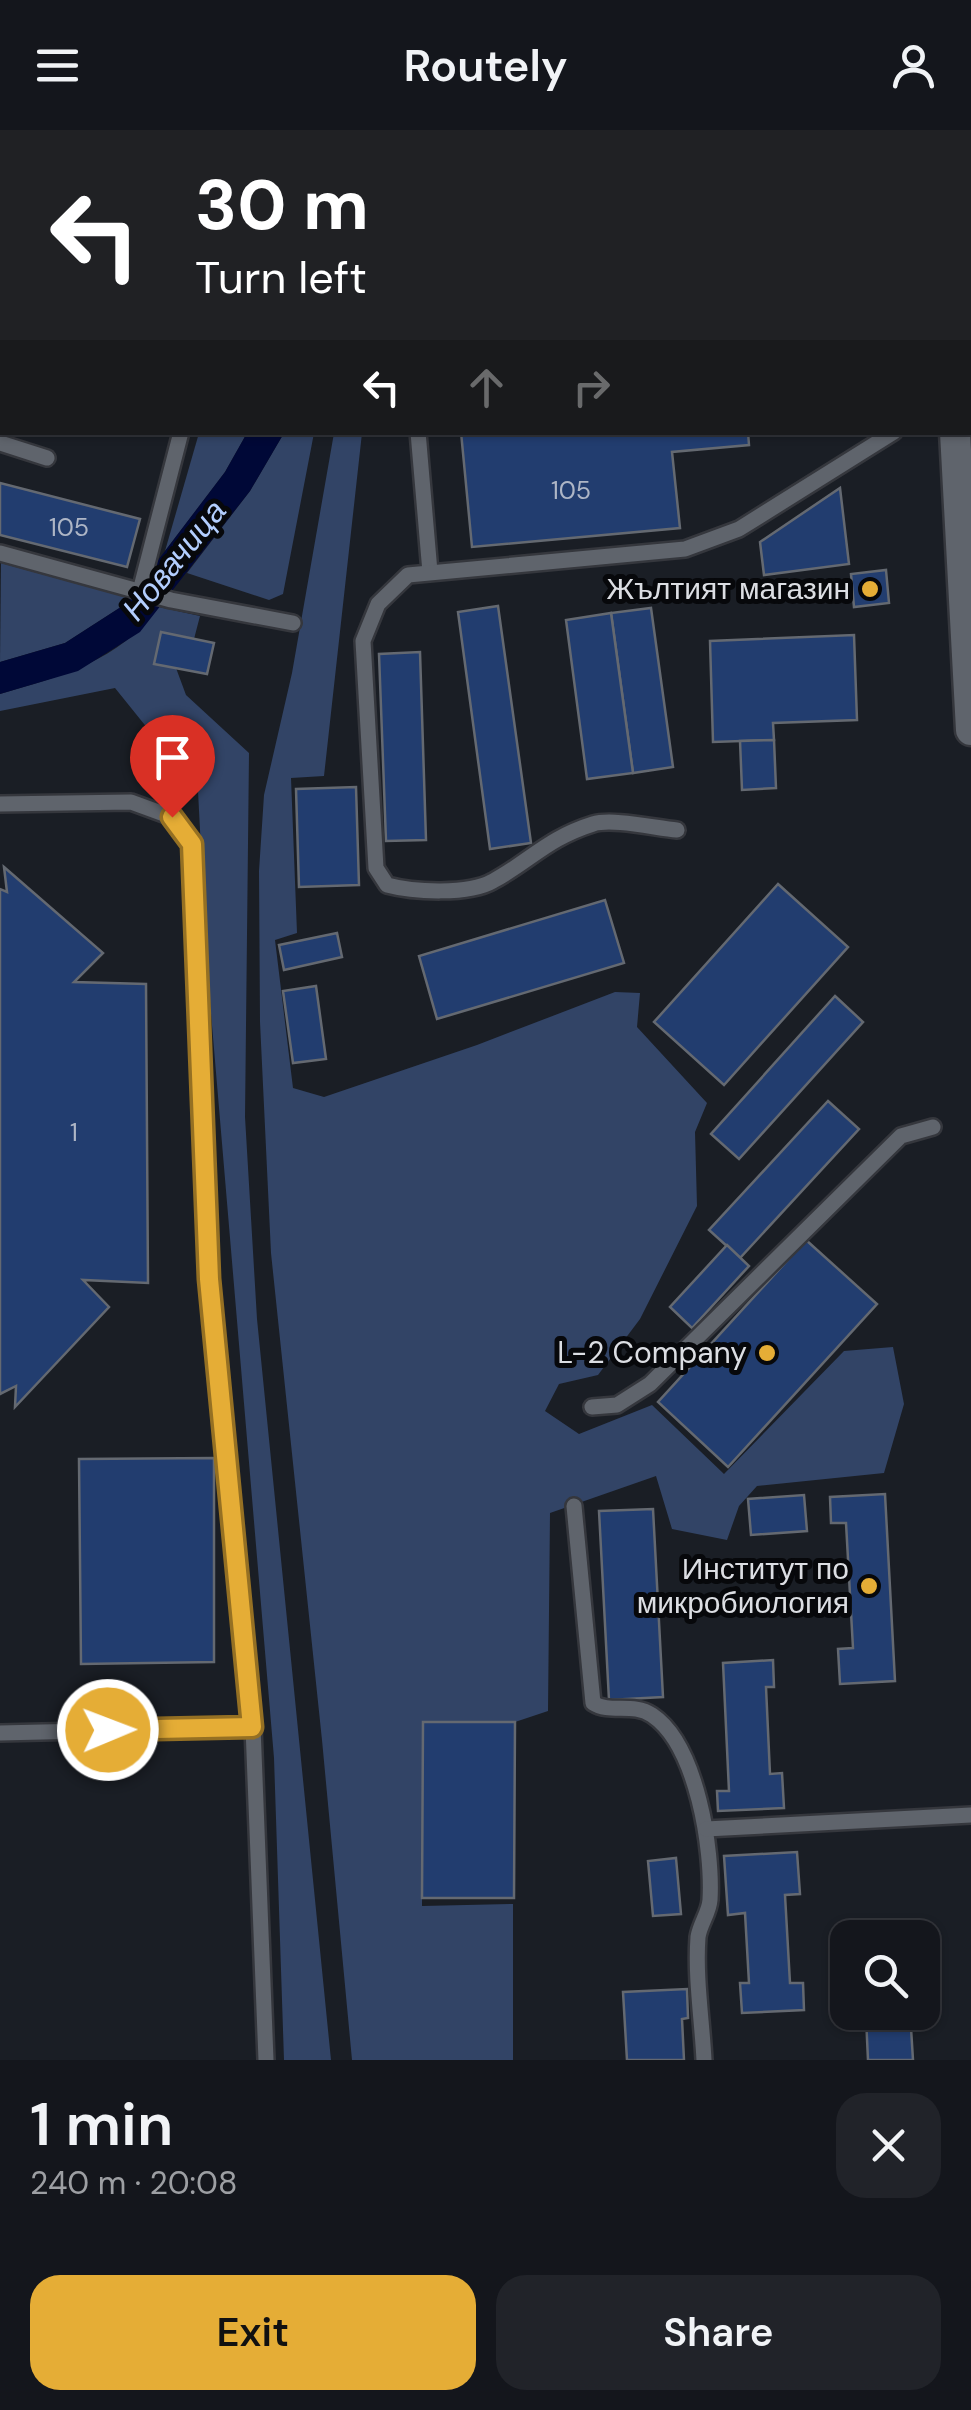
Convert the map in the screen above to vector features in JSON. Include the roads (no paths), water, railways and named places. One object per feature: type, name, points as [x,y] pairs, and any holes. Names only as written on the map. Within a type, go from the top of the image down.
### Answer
[{"type":"street","points":[[954,435],[971,730]]},
{"type":"lane","points":[[142,592],[180,435]]},
{"type":"lane","points":[[418,435],[430,572]]},
{"type":"lane","points":[[677,830],[597,822],[548,842],[494,881],[479,887],[408,891],[387,885],[376,868],[363,641],[378,604],[408,575],[685,549],[739,528],[889,435]]},
{"type":"lane","points":[[0,443],[47,458]]},
{"type":"lane","points":[[0,553],[171,600],[294,623]]},
{"type":"lane","points":[[0,804],[131,802],[172,817],[192,844],[209,1279],[252,1727],[266,2060]]},
{"type":"lane","points":[[592,1408],[617,1405],[650,1384],[901,1136],[933,1127]]},
{"type":"lane","points":[[574,1506],[593,1702],[601,1708],[634,1708],[652,1715],[672,1736],[694,1780],[706,1829],[710,1904],[698,1934],[704,2060]]},
{"type":"lane","points":[[0,1733],[252,1727]]},
{"type":"lane","points":[[706,1829],[971,1815]]},
{"type":"water","name":"Новачица","points":[[246,435],[283,435],[250,491],[140,632],[78,671],[0,694],[0,662],[65,643],[124,605],[225,472]]},
{"type":"place","name":"Жълтият магазин","points":[[870,589]]},
{"type":"place","name":"L-2 Company","points":[[767,1353]]},
{"type":"place","name":"Институт по микробиология","points":[[869,1586]]}]
